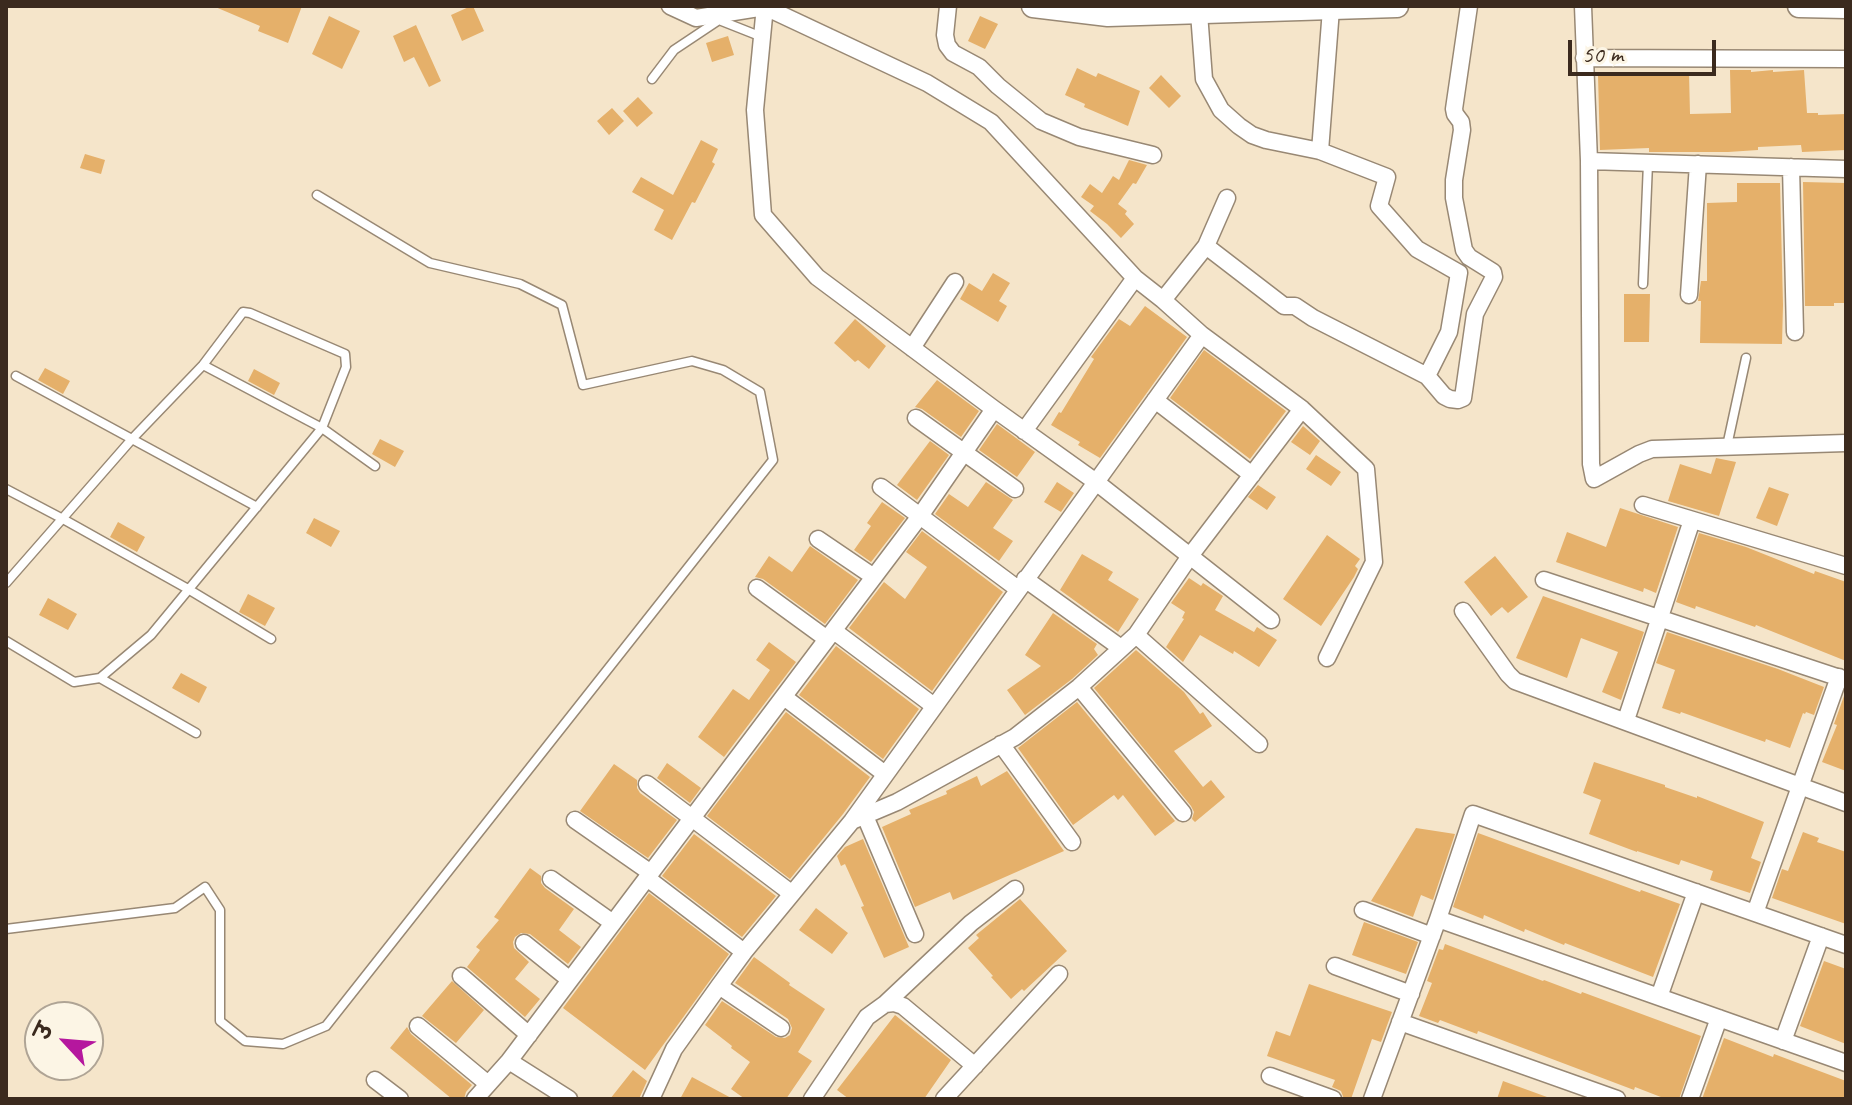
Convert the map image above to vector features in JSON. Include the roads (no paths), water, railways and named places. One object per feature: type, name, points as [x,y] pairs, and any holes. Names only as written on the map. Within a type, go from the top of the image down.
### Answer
[{"type":"main road","points":[[1033,6],[1108,15],[1397,6]]},
{"type":"main road","points":[[1799,6],[1846,7]]},
{"type":"street","points":[[670,6],[696,18],[765,6],[927,83],[991,122],[1135,278],[1202,335],[1302,409],[1366,469],[1374,562],[1327,658]]},
{"type":"street","points":[[765,6],[755,110],[763,215],[817,277],[1096,482],[1271,620]]},
{"type":"street","points":[[948,6],[945,35],[953,53],[979,67],[1041,121],[1079,137],[1153,155]]},
{"type":"street","points":[[1206,246],[1284,306],[1295,306],[1427,376],[1444,396],[1458,400],[1463,398],[1475,314],[1494,277],[1493,272],[1469,257],[1464,250],[1454,198],[1462,130],[1454,109],[1469,6]]},
{"type":"street","points":[[1583,6],[1589,161],[1591,464],[1594,479],[1652,449],[1846,443]]},
{"type":"street","points":[[1320,151],[1331,9]]},
{"type":"street","points":[[1199,13],[1204,79],[1221,110],[1252,135],[1320,151],[1387,177],[1379,206],[1417,249],[1459,273],[1449,332],[1427,376]]},
{"type":"street","points":[[1584,58],[1846,59]]},
{"type":"street","points":[[1589,161],[1846,169]]},
{"type":"street","points":[[1689,295],[1698,164]]},
{"type":"street","points":[[1791,167],[1795,332]]},
{"type":"street","points":[[1163,300],[1206,246],[1227,198]]},
{"type":"street","points":[[1024,431],[1135,278]]},
{"type":"street","points":[[912,348],[955,282]]},
{"type":"street","points":[[651,1099],[674,1049],[719,986],[791,893],[858,818],[885,774],[1202,335]]},
{"type":"street","points":[[1155,400],[1252,475]]},
{"type":"street","points":[[475,1099],[529,1035],[831,635],[920,516],[994,409]]},
{"type":"street","points":[[858,818],[897,802],[1015,737],[1079,687],[1136,635],[1190,556],[1302,409]]},
{"type":"street","points":[[916,418],[1015,489]]},
{"type":"street","points":[[881,487],[1021,584],[1121,648]]},
{"type":"street","points":[[1643,505],[1846,566]]},
{"type":"street","points":[[1626,720],[1692,520]]},
{"type":"street","points":[[818,539],[874,577]]},
{"type":"street","points":[[1544,580],[1843,678],[1755,913]]},
{"type":"street","points":[[757,588],[934,706]]},
{"type":"street","points":[[1463,611],[1515,681],[1846,803]]},
{"type":"street","points":[[1136,635],[1259,744]]},
{"type":"street","points":[[1079,687],[1183,813]]},
{"type":"street","points":[[784,697],[885,774]]},
{"type":"street","points":[[1001,744],[1072,842]]},
{"type":"street","points":[[647,784],[791,893]]},
{"type":"street","points":[[1372,1099],[1473,814],[1846,945]]},
{"type":"street","points":[[858,818],[915,934]]},
{"type":"street","points":[[575,820],[744,952]]},
{"type":"street","points":[[551,879],[613,923]]},
{"type":"street","points":[[812,1099],[867,1017],[885,1004],[971,923],[1015,889]]},
{"type":"street","points":[[1659,997],[1696,892]]},
{"type":"street","points":[[1363,910],[1432,936]]},
{"type":"street","points":[[1438,919],[1846,1063]]},
{"type":"street","points":[[1783,1041],[1821,936]]},
{"type":"street","points":[[524,943],[570,980]]},
{"type":"street","points":[[1335,966],[1411,994]]},
{"type":"street","points":[[944,1099],[1059,974]]},
{"type":"street","points":[[461,976],[529,1035]]},
{"type":"street","points":[[719,986],[781,1028]]},
{"type":"street","points":[[885,1004],[903,1006],[975,1066]]},
{"type":"street","points":[[1690,1099],[1719,1018]]},
{"type":"street","points":[[1400,1022],[1617,1099]]},
{"type":"street","points":[[418,1026],[488,1084]]},
{"type":"street","points":[[509,1061],[569,1099]]},
{"type":"street","points":[[1270,1076],[1333,1099]]},
{"type":"street","points":[[375,1080],[400,1099]]},
{"type":"lane","points":[[652,79],[674,50],[719,20],[762,37]]},
{"type":"lane","points":[[1643,284],[1648,163]]},
{"type":"lane","points":[[6,929],[175,908],[205,887],[220,910],[220,1021],[245,1041],[283,1044],[326,1026],[773,460],[760,392],[723,370],[692,361],[583,385],[562,305],[520,284],[430,263],[317,195]]},
{"type":"lane","points":[[6,583],[132,439],[203,365],[243,312],[345,354],[346,367],[322,428],[151,635],[100,678],[74,682],[6,641]]},
{"type":"lane","points":[[1727,446],[1746,358]]},
{"type":"lane","points":[[203,365],[322,428],[375,466]]},
{"type":"lane","points":[[16,376],[257,507]]},
{"type":"lane","points":[[6,489],[188,589],[271,639]]},
{"type":"lane","points":[[100,678],[196,733]]}]
